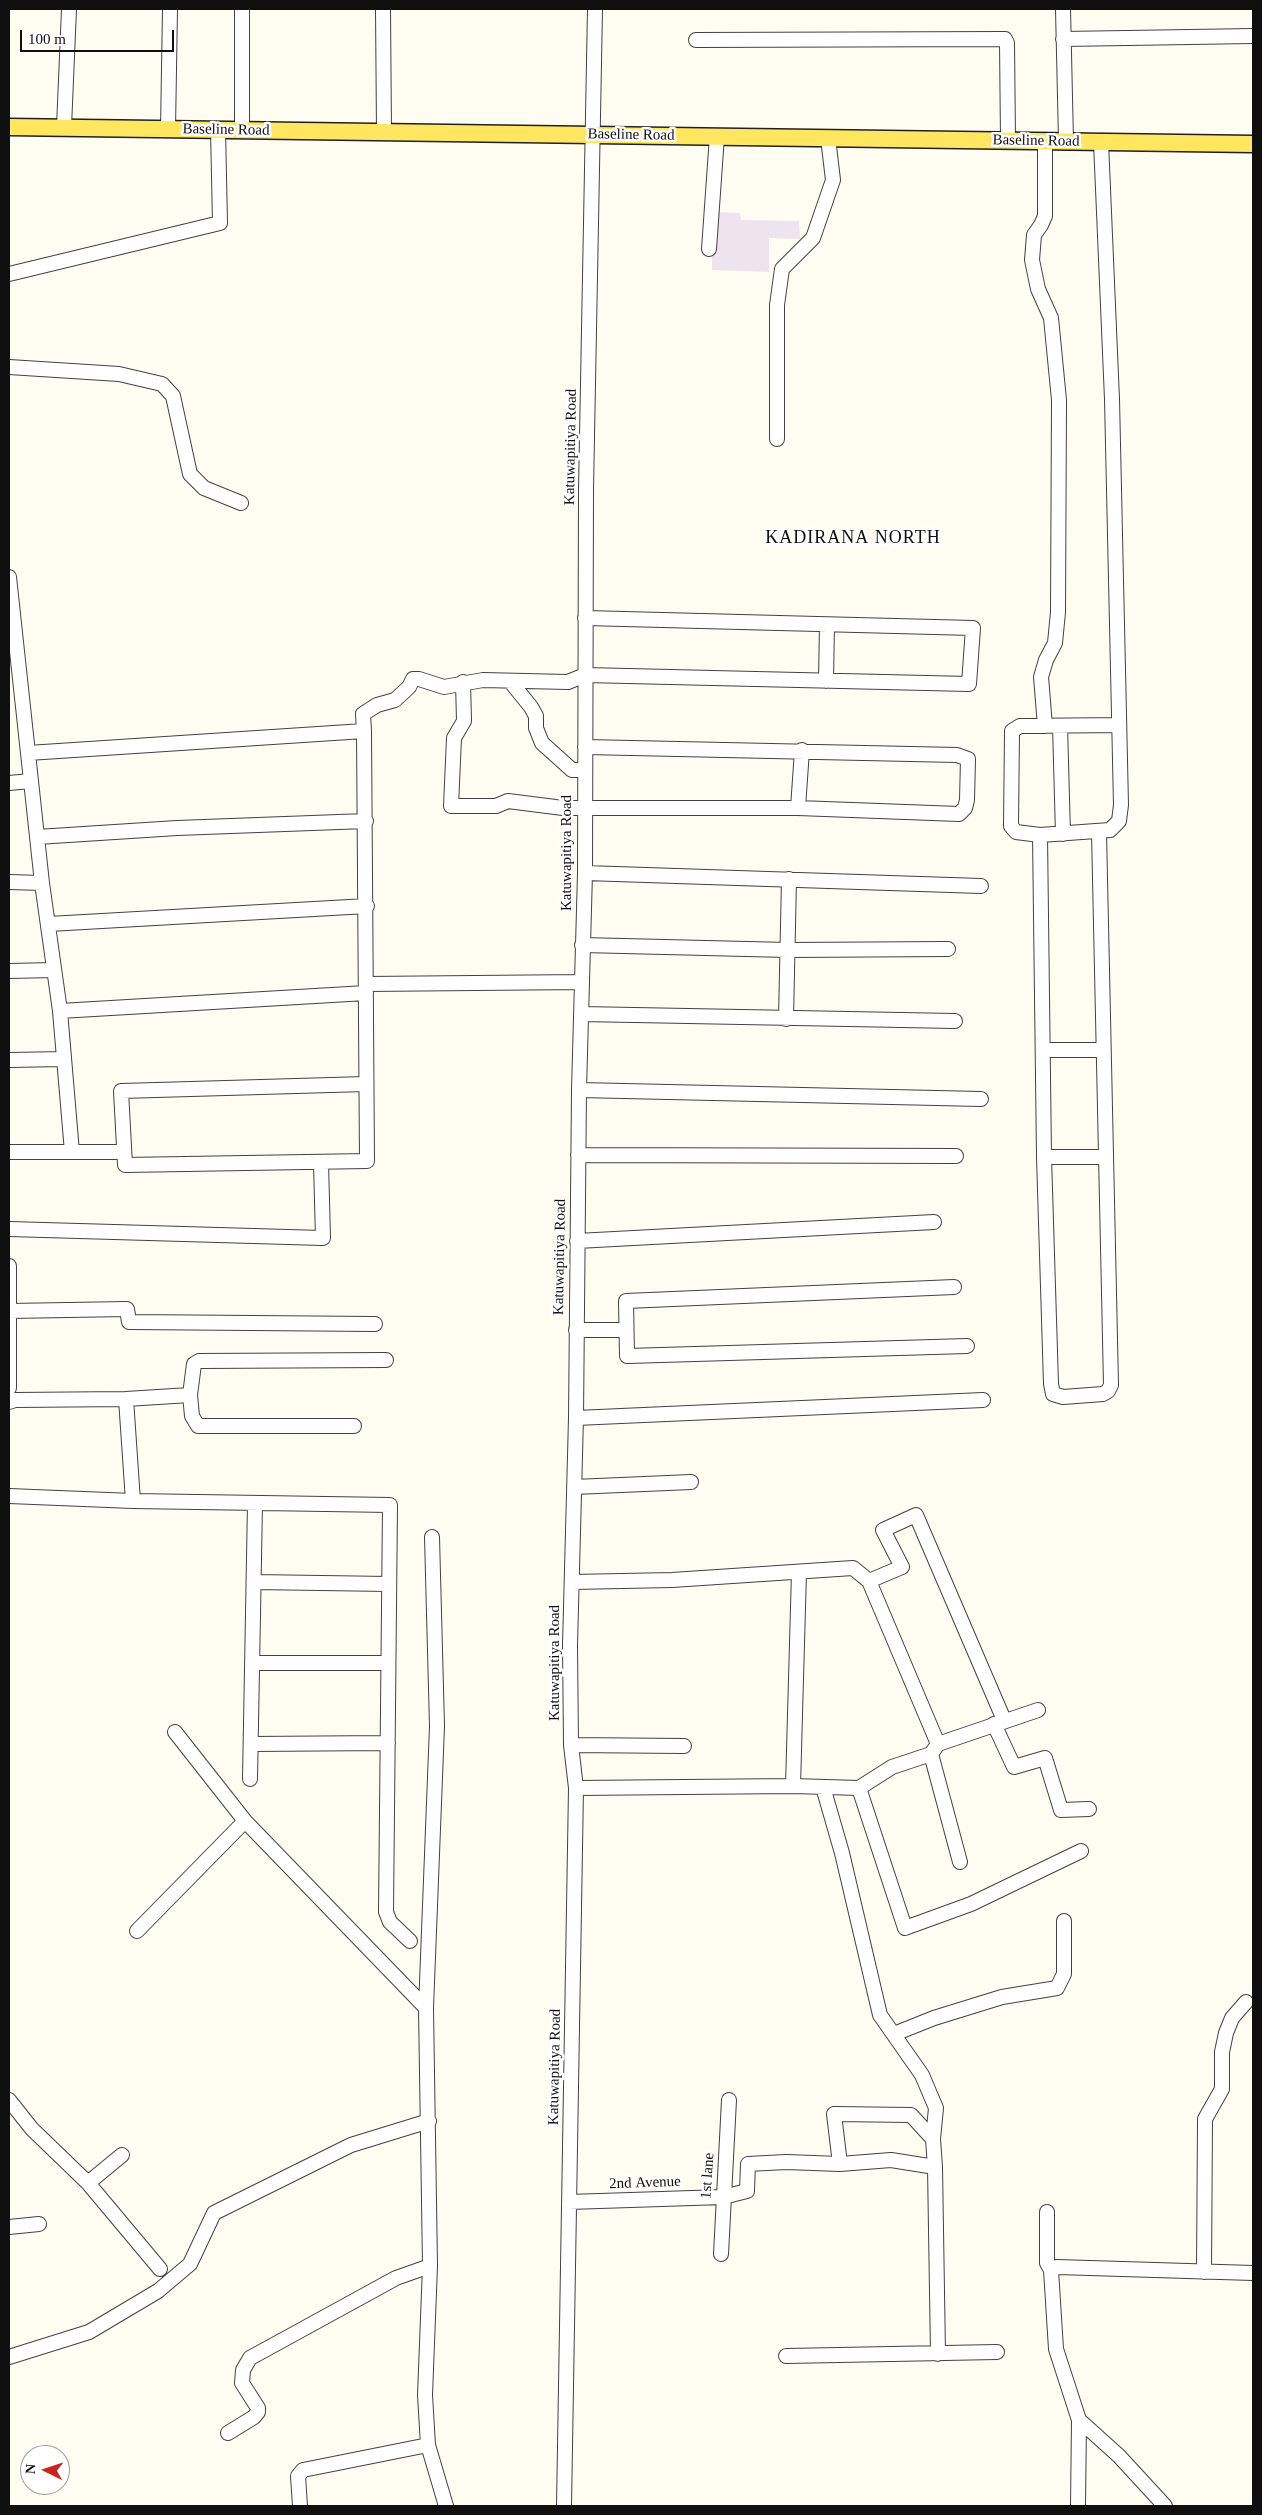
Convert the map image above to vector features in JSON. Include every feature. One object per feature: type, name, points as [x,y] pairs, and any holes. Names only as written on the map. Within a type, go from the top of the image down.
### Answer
[{"type":"main road","name":"Baseline Road","points":[[9,127],[1253,144]]},
{"type":"street","points":[[64,127],[69,9]]},
{"type":"street","points":[[168,129],[170,9]]},
{"type":"street","points":[[242,9],[242,130]]},
{"type":"street","points":[[383,9],[384,132]]},
{"type":"street","name":"Katuwapitiya Road","points":[[564,2506],[576,1788],[571,1745],[572,1582],[576,1418],[579,1090],[585,873],[585,618],[594,9]]},
{"type":"street","points":[[1063,9],[1066,141]]},
{"type":"street","points":[[1063,39],[1253,36]]},
{"type":"street","points":[[696,40],[1005,39],[1007,43],[1008,140]]},
{"type":"street","points":[[9,274],[220,223],[218,130]]},
{"type":"street","points":[[709,249],[717,136]]},
{"type":"street","points":[[777,439],[778,305],[782,269],[813,238],[833,180],[828,138]]},
{"type":"street","points":[[1045,141],[1045,216],[1042,225],[1034,235],[1032,260],[1038,289],[1051,318],[1059,400],[1058,612],[1055,643],[1046,660],[1041,677],[1045,726]]},
{"type":"street","points":[[1101,142],[1112,399],[1121,805],[1119,821],[1110,830],[1040,835],[1016,832],[1011,826],[1011,735],[1014,729],[1020,726],[1119,725]]},
{"type":"street","points":[[9,367],[119,374],[162,384],[173,396],[190,474],[204,488],[241,503]]},
{"type":"street","points":[[9,577],[42,882],[60,1011],[72,1152]]},
{"type":"street","points":[[366,1084],[121,1091],[124,1165],[368,1161],[366,1084],[367,906],[363,714],[377,705],[395,700],[409,687],[412,680],[429,681],[444,687],[463,682],[568,682],[585,675],[970,684],[973,628],[585,618]]},
{"type":"street","points":[[826,680],[827,625]]},
{"type":"street","points":[[510,681],[532,707],[536,716],[536,728],[542,743],[572,770],[584,770]]},
{"type":"street","points":[[463,682],[464,721],[454,738],[450,806],[496,806],[508,801],[563,808],[798,808],[959,814],[965,808],[968,758],[957,754],[585,747]]},
{"type":"street","points":[[1060,726],[1063,834]]},
{"type":"street","points":[[28,753],[364,731]]},
{"type":"street","points":[[798,808],[802,750]]},
{"type":"street","points":[[9,783],[31,782]]},
{"type":"street","points":[[37,837],[178,828],[366,821]]},
{"type":"street","points":[[1040,835],[1044,1158],[1051,1384],[1053,1394],[1063,1397],[1103,1394],[1108,1391],[1111,1385],[1102,1050],[1099,832]]},
{"type":"street","points":[[585,873],[982,886]]},
{"type":"street","points":[[786,1019],[789,879]]},
{"type":"street","points":[[9,882],[42,882]]},
{"type":"street","points":[[49,924],[367,906]]},
{"type":"street","points":[[582,945],[788,950],[948,949]]},
{"type":"street","points":[[9,971],[54,970]]},
{"type":"street","points":[[60,1011],[366,989],[582,982]]},
{"type":"street","points":[[581,1014],[955,1021]]},
{"type":"street","points":[[1043,1050],[1102,1050]]},
{"type":"street","points":[[9,1060],[64,1059]]},
{"type":"street","points":[[579,1090],[981,1099]]},
{"type":"street","points":[[9,1152],[124,1152]]},
{"type":"street","points":[[578,1155],[956,1156]]},
{"type":"street","points":[[1044,1158],[1105,1157]]},
{"type":"street","points":[[9,1229],[324,1238],[320,1163]]},
{"type":"street","points":[[578,1241],[934,1222]]},
{"type":"street","points":[[9,1266],[9,1388]]},
{"type":"street","points":[[954,1287],[626,1301],[627,1356],[967,1346]]},
{"type":"street","points":[[9,1311],[127,1309],[129,1322],[375,1324]]},
{"type":"street","points":[[576,1330],[626,1330]]},
{"type":"street","points":[[354,1426],[198,1426],[192,1416],[190,1395],[194,1364],[200,1360],[386,1360]]},
{"type":"street","points":[[9,1402],[15,1400],[126,1399],[190,1395]]},
{"type":"street","points":[[126,1399],[134,1501]]},
{"type":"street","points":[[576,1418],[983,1400]]},
{"type":"street","points":[[574,1487],[691,1482]]},
{"type":"street","points":[[9,1496],[134,1501],[390,1505],[386,1912],[390,1922],[410,1942]]},
{"type":"street","points":[[250,1779],[254,1503]]},
{"type":"street","points":[[869,1581],[902,1567],[883,1530],[916,1515],[999,1722],[1014,1767],[1045,1758],[1061,1810],[1088,1809]]},
{"type":"street","points":[[432,1537],[437,1726],[426,2008],[430,2266],[425,2395],[428,2445],[446,2506]]},
{"type":"street","points":[[572,1582],[672,1580],[853,1568],[869,1581],[935,1749],[960,1862]]},
{"type":"street","points":[[792,1786],[799,1572]]},
{"type":"street","points":[[254,1582],[389,1584]]},
{"type":"street","points":[[252,1663],[388,1663]]},
{"type":"street","points":[[576,1788],[792,1786],[860,1788],[892,1767],[999,1722],[1038,1710]]},
{"type":"street","points":[[175,1732],[245,1821],[426,2008]]},
{"type":"street","points":[[251,1744],[388,1743]]},
{"type":"street","points":[[571,1745],[684,1746]]},
{"type":"street","points":[[823,1787],[842,1853],[880,2015],[922,2075],[936,2108],[933,2139],[936,2167],[938,2354]]},
{"type":"street","points":[[860,1788],[905,1928],[971,1904],[1081,1851]]},
{"type":"street","points":[[137,1931],[245,1821]]},
{"type":"street","points":[[894,2034],[934,2018],[1002,1997],[1057,1988],[1064,1974],[1064,1921]]},
{"type":"street","points":[[1204,2272],[1205,2119],[1222,2089],[1222,2052],[1226,2033],[1232,2018],[1246,2002]]},
{"type":"street","points":[[9,2100],[32,2130],[88,2183],[160,2269]]},
{"type":"street","name":"1st lane","points":[[721,2254],[729,2100]]},
{"type":"street","points":[[933,2139],[911,2115],[834,2114],[840,2164],[891,2160],[936,2167]]},
{"type":"street","points":[[9,2356],[89,2332],[158,2291],[190,2264],[214,2213],[351,2145],[429,2121]]},
{"type":"street","points":[[88,2183],[122,2155]]},
{"type":"street","name":"2nd Avenue","points":[[569,2202],[723,2197],[747,2191],[748,2164],[786,2162],[840,2164]]},
{"type":"street","points":[[1047,2212],[1047,2263],[1051,2270],[1056,2349],[1079,2420],[1078,2506]]},
{"type":"street","points":[[9,2227],[39,2224]]},
{"type":"street","points":[[228,2433],[254,2417],[258,2412],[258,2408],[242,2383],[243,2370],[250,2358],[396,2278],[430,2266]]},
{"type":"street","points":[[1051,2270],[1058,2267],[1253,2272]]},
{"type":"street","points":[[786,2356],[997,2352]]},
{"type":"street","points":[[1079,2420],[1119,2456],[1165,2506]]},
{"type":"street","points":[[300,2506],[298,2476],[303,2470],[428,2445]]},
{"type":"shaded area","points":[[712,212],[740,213],[741,220],[799,221],[800,239],[769,238],[769,272],[712,270]]},
{"type":"district","name":"KADIRANA NORTH","points":[[853,538]]}]
